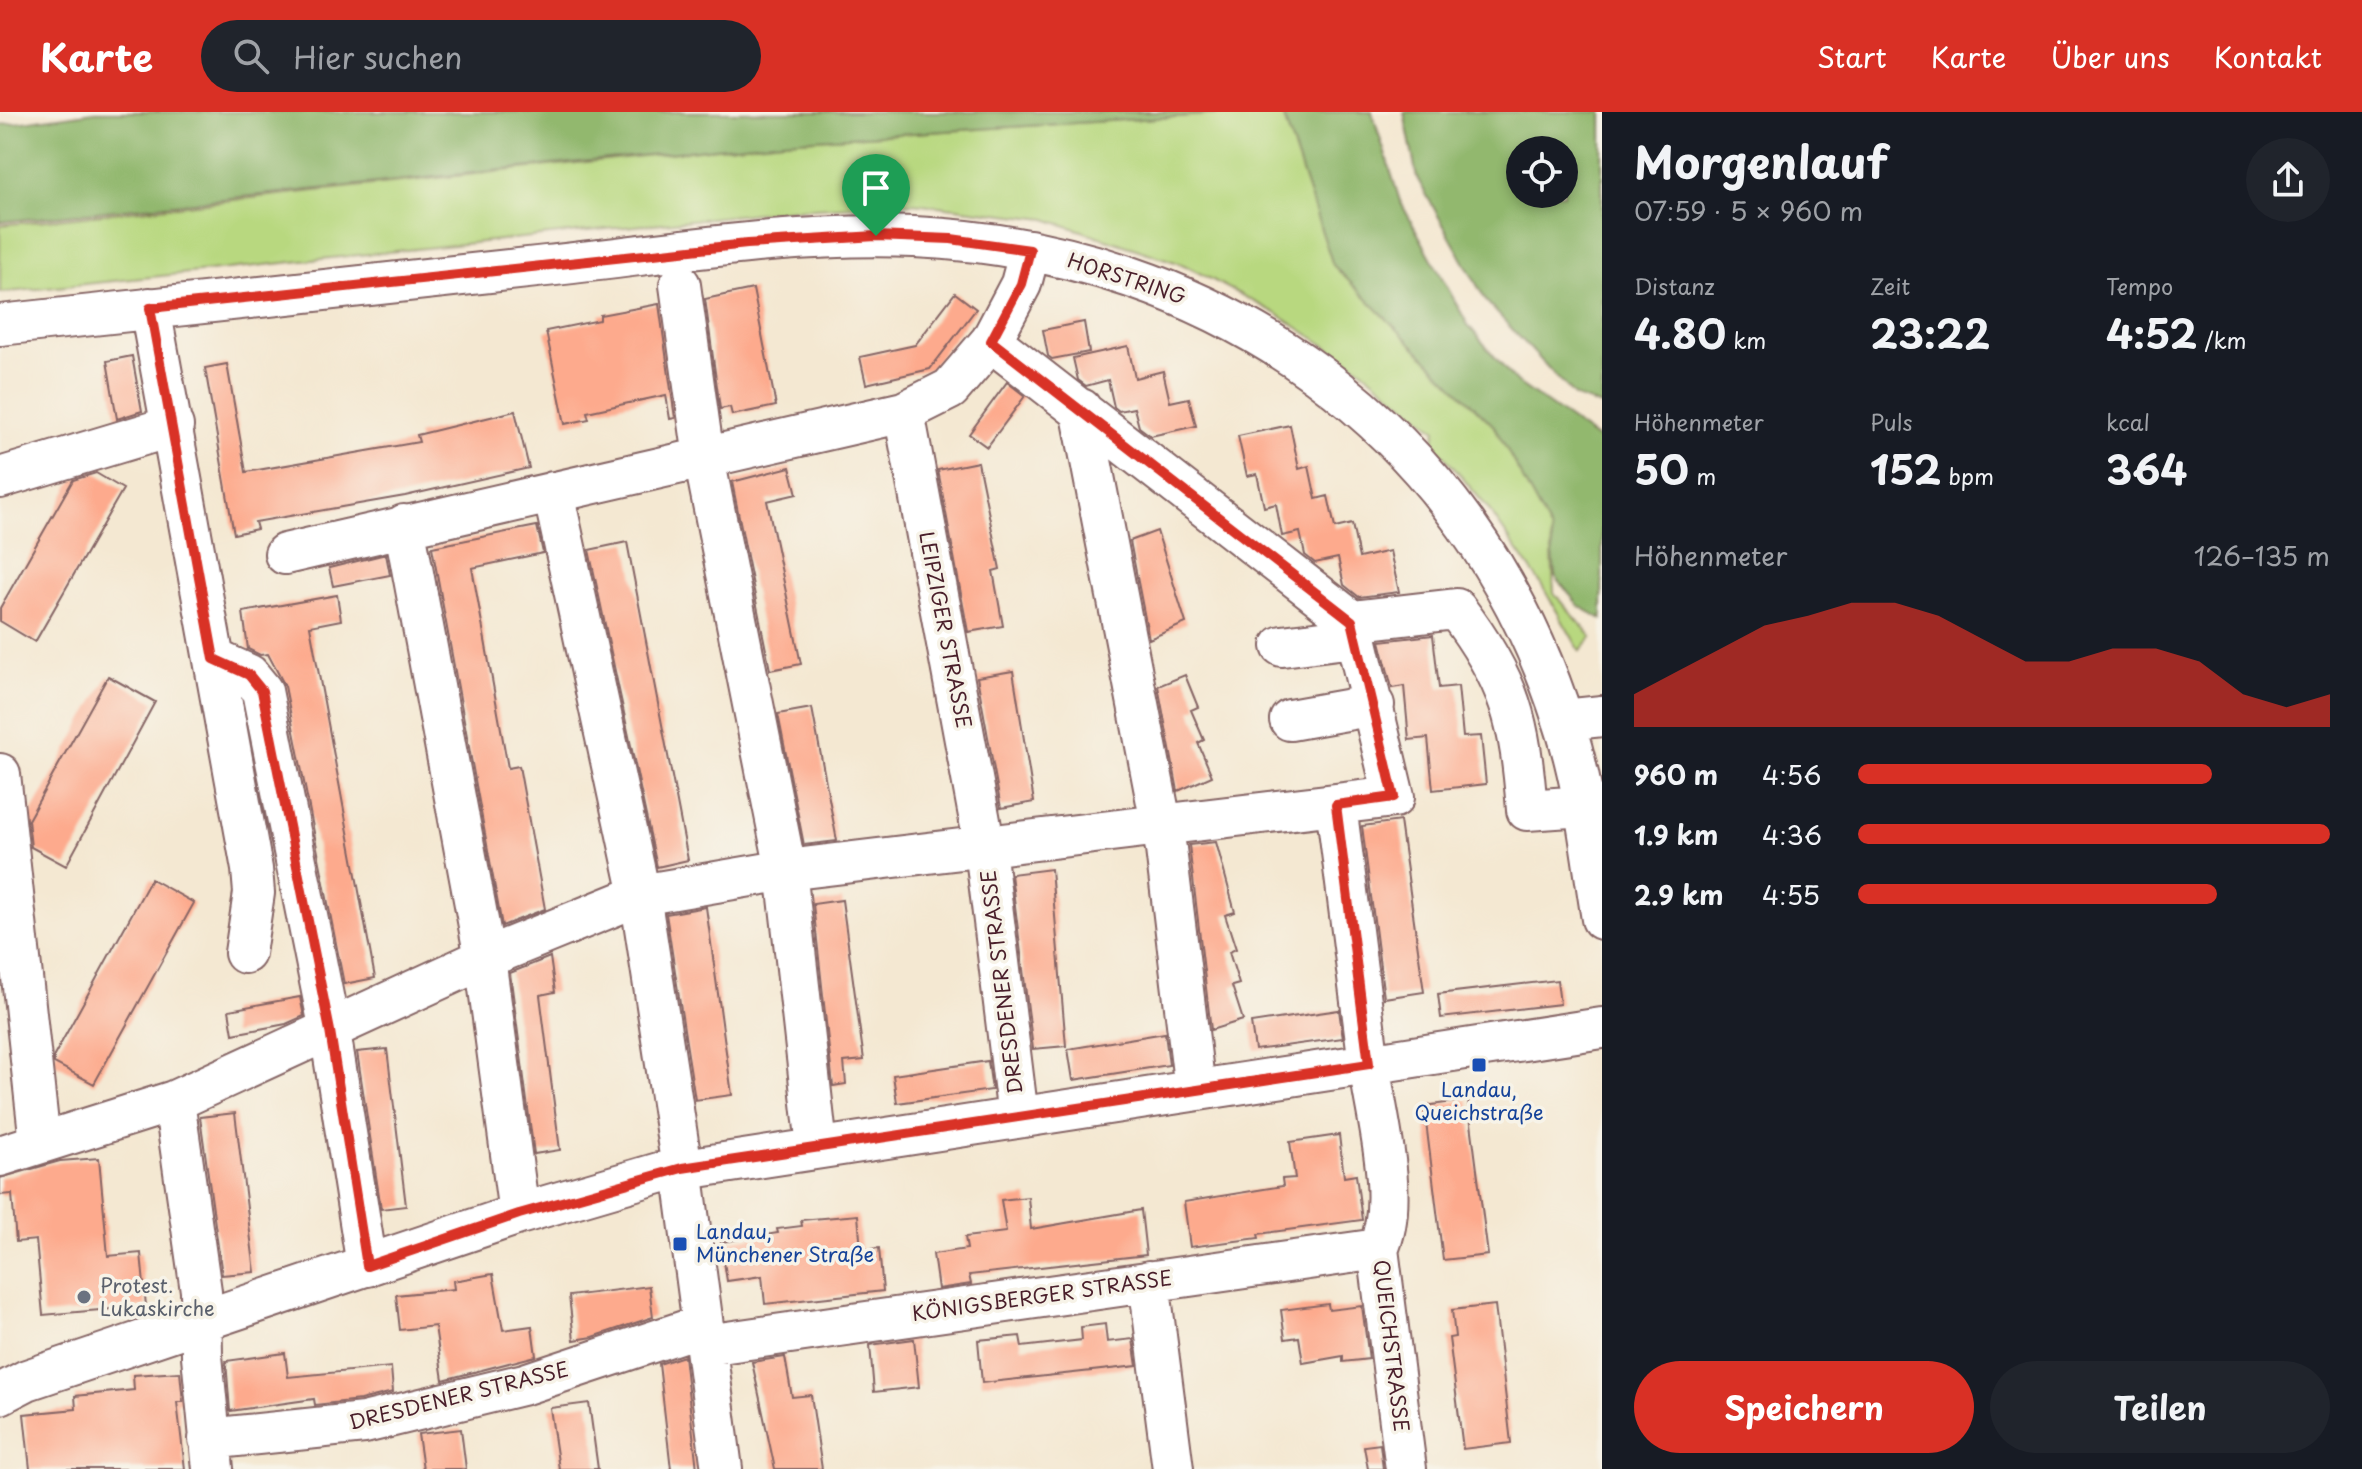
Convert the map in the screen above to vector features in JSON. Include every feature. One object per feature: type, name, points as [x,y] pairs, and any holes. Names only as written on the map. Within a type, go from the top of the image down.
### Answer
[{"type":"street","name":"HORSTRING","points":[[0,325],[788,240],[912,237],[1030,250],[1116,271],[1180,293],[1233,318],[1362,407],[1450,503],[1481,546],[1510,592],[1579,727]]},
{"type":"street","points":[[285,554],[904,412],[950,389],[991,341],[1021,284],[1030,250]]},
{"type":"street","points":[[680,285],[704,458],[786,870],[817,1147]]},
{"type":"street","points":[[150,308],[254,893],[245,953]]},
{"type":"street","points":[[0,1156],[174,1101],[485,958],[640,895],[786,870],[1394,797],[1353,629],[1081,409],[991,341]]},
{"type":"street","points":[[1081,409],[1161,824],[1195,1090]]},
{"type":"street","name":"LEIPZIGER STRASSE","points":[[904,412],[985,848]]},
{"type":"street","points":[[0,478],[173,426]]},
{"type":"street","points":[[553,492],[640,895],[682,1168],[722,1469]]},
{"type":"street","points":[[404,525],[485,958],[519,1214]]},
{"type":"street","points":[[1282,646],[1456,609],[1489,653],[1512,707],[1522,746],[1527,810],[1593,789]]},
{"type":"street","points":[[214,659],[249,675],[262,691],[330,1031],[367,1266]]},
{"type":"street","points":[[1290,720],[1374,705]]},
{"type":"street","points":[[1522,746],[1579,727],[1593,789],[1602,919]]},
{"type":"street","points":[[0,774],[40,1143]]},
{"type":"street","points":[[1336,805],[1371,1073]]},
{"type":"street","name":"DRESDENER STRASSE","points":[[985,848],[1018,1117]]},
{"type":"street","name":"DRESDENER STRASSE","points":[[2,1388],[519,1214],[682,1168],[1195,1090],[1371,1073],[1602,1028]]},
{"type":"street","name":"QUEICHSTRASSE","points":[[1371,1073],[1388,1203],[1387,1229],[1378,1249],[1406,1469]]},
{"type":"street","points":[[174,1101],[203,1320]]},
{"type":"street","name":"KÖNIGSBERGER STRASSE","points":[[704,1335],[1149,1281],[1378,1249]]},
{"type":"street","points":[[1149,1281],[1173,1469]]},
{"type":"street","name":"DRESDENER STRASSE","points":[[203,1320],[211,1454],[364,1423],[525,1384],[704,1335]]},
{"type":"green space","points":[[95,112],[1256,112],[783,141],[0,222],[0,125]]},
{"type":"green space","points":[[1282,112],[1333,265],[1494,426],[1551,531],[1554,593],[1592,637],[1580,651],[1541,584],[1487,507],[1433,443],[1436,430],[1360,368],[1274,312],[1184,265],[1046,219],[913,203],[796,209],[0,293],[0,225],[783,141]]},
{"type":"green space","points":[[1282,112],[1372,112],[1400,201],[1468,325],[1515,381],[1602,442],[1602,619],[1579,606],[1555,576],[1551,531],[1494,426],[1333,265]]},
{"type":"green space","points":[[1404,112],[1602,112],[1602,406],[1575,397],[1486,301],[1417,178]]},
{"type":"building","points":[[753,289],[776,406],[732,415],[730,407],[720,409],[705,299]]},
{"type":"building","points":[[955,293],[976,309],[930,369],[866,384],[860,357],[915,345]]},
{"type":"building","points":[[659,304],[675,418],[670,419],[666,395],[587,412],[589,419],[565,424],[546,331],[600,320],[600,315]]},
{"type":"building","points":[[1084,322],[1089,352],[1052,359],[1048,356],[1043,330]]},
{"type":"building","points":[[1128,346],[1135,378],[1163,371],[1170,402],[1189,398],[1196,426],[1151,436],[1139,427],[1134,408],[1119,411],[1114,407],[1108,380],[1086,386],[1078,380],[1073,358]]},
{"type":"building","points":[[132,356],[142,411],[117,419],[107,361]]},
{"type":"building","points":[[227,364],[246,472],[419,442],[417,435],[515,411],[529,468],[405,496],[255,522],[257,529],[234,534],[205,368]]},
{"type":"building","points":[[1007,382],[1025,396],[987,447],[969,434]]},
{"type":"building","points":[[1290,425],[1299,469],[1309,466],[1316,499],[1328,496],[1335,528],[1352,524],[1359,558],[1390,551],[1399,592],[1359,597],[1344,585],[1338,558],[1315,563],[1305,555],[1300,532],[1282,536],[1276,504],[1264,507],[1257,474],[1247,476],[1238,436]]},
{"type":"building","points":[[978,462],[1000,569],[993,571],[1003,626],[968,632],[938,470]]},
{"type":"building","points":[[790,467],[797,494],[767,501],[801,664],[770,670],[732,482]]},
{"type":"building","points":[[96,473],[123,489],[35,642],[0,621],[0,608],[73,480]]},
{"type":"building","points":[[537,526],[543,553],[472,568],[508,768],[519,766],[545,909],[502,926],[432,547]]},
{"type":"building","points":[[1157,531],[1186,623],[1149,639],[1130,541]]},
{"type":"building","points":[[627,542],[688,860],[657,867],[589,550]]},
{"type":"building","points":[[386,554],[390,575],[333,586],[329,568]]},
{"type":"building","points":[[337,595],[341,620],[310,626],[375,978],[344,984],[285,686],[268,654],[260,655],[248,649],[243,612]]},
{"type":"building","points":[[1433,635],[1439,688],[1458,686],[1463,737],[1481,736],[1486,784],[1433,790],[1428,738],[1409,740],[1404,686],[1392,688],[1380,641]]},
{"type":"building","points":[[1013,671],[1034,802],[1001,808],[977,677]]},
{"type":"building","points":[[1185,675],[1198,707],[1191,710],[1204,740],[1198,743],[1212,776],[1178,791],[1158,686]]},
{"type":"building","points":[[108,676],[155,702],[66,866],[31,847],[28,820]]},
{"type":"building","points":[[812,708],[837,841],[804,845],[778,714]]},
{"type":"building","points":[[1400,821],[1424,992],[1384,998],[1362,826]]},
{"type":"building","points":[[1216,842],[1235,912],[1225,915],[1236,949],[1229,952],[1239,984],[1232,986],[1243,1020],[1211,1030],[1189,845]]},
{"type":"building","points":[[1051,869],[1066,1046],[1033,1049],[1011,874]]},
{"type":"building","points":[[151,879],[194,903],[94,1084],[54,1063],[54,1056]]},
{"type":"building","points":[[842,900],[864,1060],[844,1062],[846,1084],[833,1086],[813,904]]},
{"type":"building","points":[[706,907],[732,1095],[695,1100],[666,914]]},
{"type":"building","points":[[550,957],[555,992],[540,995],[560,1150],[534,1154],[510,973]]},
{"type":"building","points":[[1557,980],[1560,1004],[1441,1018],[1438,994]]},
{"type":"building","points":[[300,997],[304,1016],[286,1024],[233,1034],[229,1010]]},
{"type":"building","points":[[1339,1010],[1343,1038],[1255,1050],[1251,1023]]},
{"type":"building","points":[[1165,1033],[1169,1065],[1073,1080],[1068,1049]]},
{"type":"building","points":[[387,1049],[406,1206],[381,1209],[357,1052]]},
{"type":"building","points":[[988,1061],[992,1090],[897,1103],[893,1075]]},
{"type":"building","points":[[1468,1100],[1488,1255],[1443,1260],[1424,1106]]},
{"type":"building","points":[[235,1113],[255,1272],[222,1275],[200,1117]]},
{"type":"building","points":[[1339,1135],[1344,1177],[1356,1175],[1362,1220],[1190,1247],[1184,1202],[1283,1186],[1282,1179],[1295,1178],[1290,1142]]},
{"type":"building","points":[[99,1158],[108,1256],[141,1253],[146,1306],[43,1315],[36,1240],[16,1242],[12,1194],[0,1195],[0,1178],[60,1161]]},
{"type":"building","points":[[1028,1197],[1031,1229],[1141,1210],[1146,1255],[969,1275],[971,1284],[938,1289],[933,1254],[967,1249],[965,1237],[1006,1232],[1001,1200]]},
{"type":"building","points":[[858,1215],[861,1250],[879,1248],[883,1291],[765,1304],[762,1276],[727,1281],[721,1242],[778,1233],[777,1229],[802,1226],[801,1220]]},
{"type":"building","points":[[493,1274],[503,1330],[532,1326],[536,1356],[443,1380],[435,1326],[400,1330],[396,1295],[454,1289],[453,1281]]},
{"type":"building","points":[[649,1286],[653,1317],[593,1337],[574,1340],[569,1296]]},
{"type":"building","points":[[1328,1304],[1329,1310],[1362,1306],[1369,1359],[1343,1362],[1343,1356],[1303,1363],[1299,1337],[1285,1339],[1281,1310]]},
{"type":"building","points":[[1495,1305],[1511,1443],[1463,1449],[1449,1338],[1455,1337],[1452,1310]]},
{"type":"building","points":[[1105,1324],[1107,1342],[1133,1339],[1137,1366],[982,1383],[978,1340],[1020,1336],[1022,1347],[1082,1340],[1081,1327]]},
{"type":"building","points":[[914,1339],[919,1387],[874,1392],[870,1345]]},
{"type":"building","points":[[285,1353],[288,1377],[391,1367],[393,1392],[360,1400],[315,1405],[314,1399],[230,1411],[226,1361]]},
{"type":"building","points":[[684,1356],[697,1469],[671,1469],[659,1364]]},
{"type":"building","points":[[785,1357],[792,1397],[811,1395],[822,1469],[775,1469],[752,1362]]},
{"type":"building","points":[[180,1372],[183,1402],[177,1402],[185,1469],[30,1469],[24,1414],[76,1409],[75,1396],[134,1390],[133,1375]]},
{"type":"building","points":[[589,1403],[598,1469],[559,1469],[550,1408]]},
{"type":"building","points":[[461,1429],[466,1469],[423,1469],[418,1434]]},
{"type":"building","points":[[1380,1444],[1383,1469],[1368,1469],[1364,1446]]},
{"type":"place","name":"Landau, Queichstraße","points":[[1479,1065]]},
{"type":"place","name":"Landau, Münchener Straße","points":[[680,1244]]},
{"type":"place","name":"Protest. Lukaskirche","points":[[84,1297]]},
{"type":"route","points":[[876,236],[951,239],[1030,250],[1021,284],[991,341],[1352,621],[1394,797],[1336,805],[1369,1064],[682,1168],[519,1214],[367,1266],[330,1031],[262,691],[249,675],[214,659],[150,308],[747,244],[876,236]]}]
